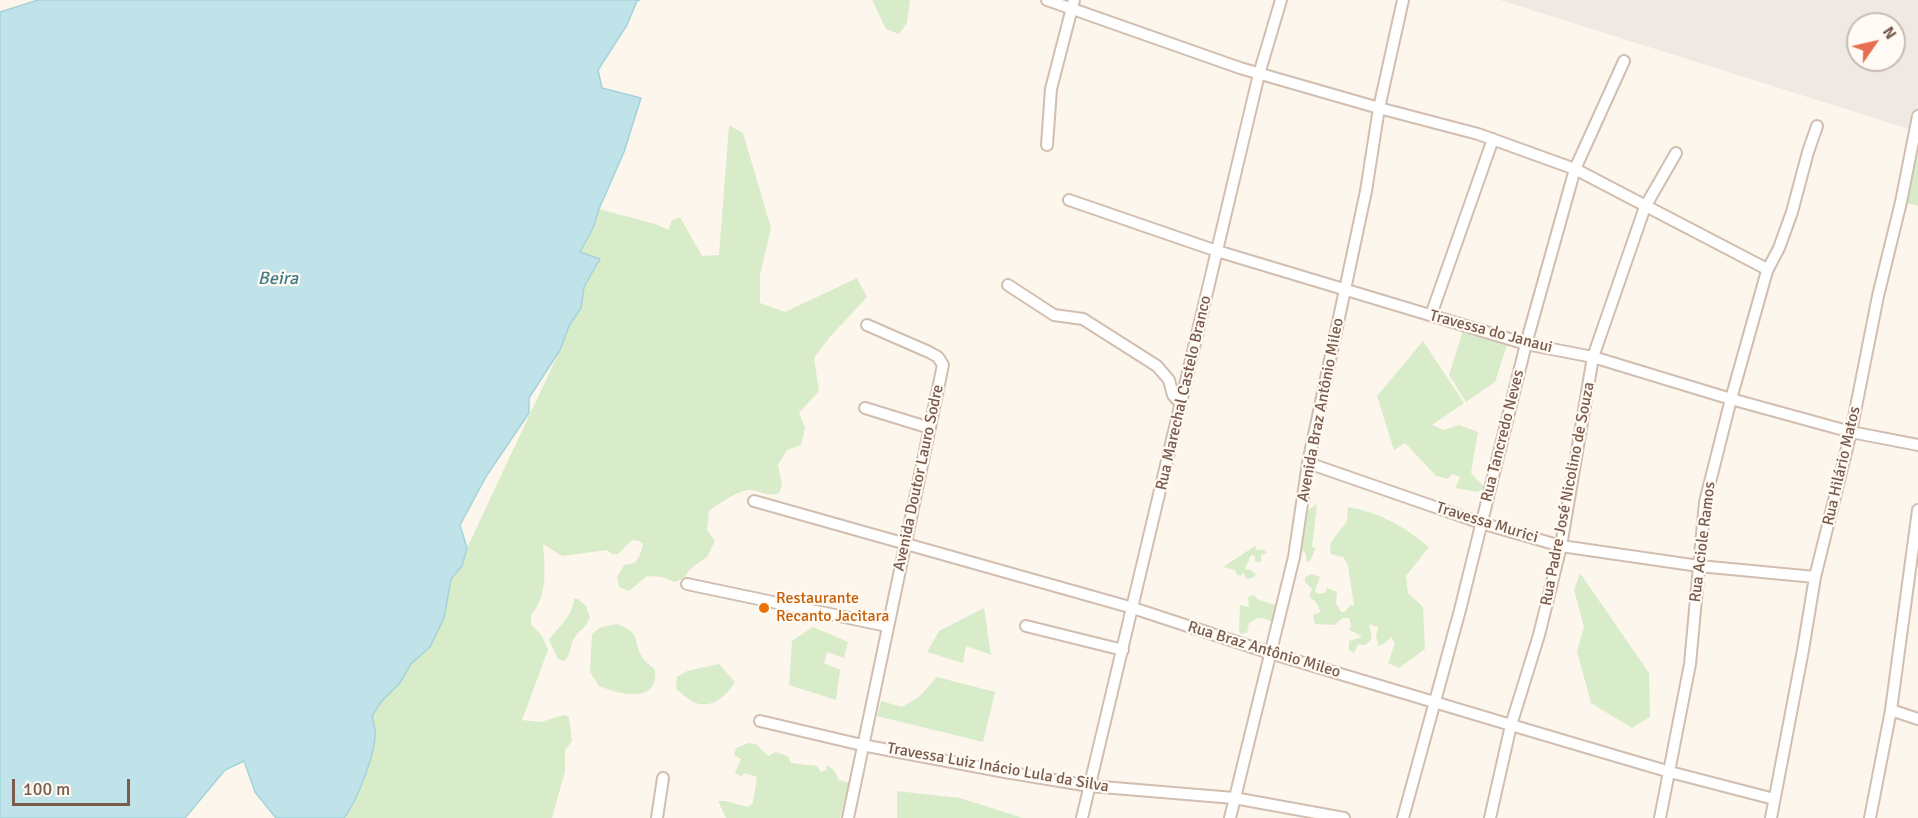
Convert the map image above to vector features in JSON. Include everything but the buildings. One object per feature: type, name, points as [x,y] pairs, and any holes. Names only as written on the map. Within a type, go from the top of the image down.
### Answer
[{"type":"street","points":[[1047,0],[1073,5],[1259,74],[1493,139],[1575,169],[1767,271]]},
{"type":"street","name":"Rua Marechal Castelo Branco","points":[[1082,818],[1259,74],[1281,0]]},
{"type":"street","name":"Avenida Braz Antônio Mileo","points":[[1230,818],[1298,536],[1308,463],[1402,0]]},
{"type":"street","points":[[1047,145],[1051,89],[1073,5]]},
{"type":"street","name":"Rua Tancredo Neves","points":[[1403,818],[1435,702],[1526,344],[1575,169],[1624,61]]},
{"type":"street","name":"Rua Hilário Matos","points":[[1771,818],[1815,577],[1851,432],[1918,116]]},
{"type":"street","name":"Rua Aciole Ramos","points":[[1660,818],[1690,664],[1706,502],[1731,399],[1767,271],[1779,248],[1792,212],[1817,126]]},
{"type":"street","points":[[1431,315],[1493,139]]},
{"type":"street","name":"Rua Padre José Nicolino de Souza","points":[[1490,818],[1511,725],[1539,635],[1561,546],[1593,357],[1645,207],[1676,153]]},
{"type":"street","name":"Travessa do Janaui","points":[[1069,200],[1217,250],[1526,344],[1593,357],[1731,399],[1851,432],[1918,445]]},
{"type":"street","points":[[1008,285],[1054,315],[1083,319],[1157,366],[1169,380],[1173,395],[1181,404]]},
{"type":"street","name":"Avenida Doutor Lauro Sodre","points":[[848,818],[861,745],[943,365],[942,361],[929,351],[867,325]]},
{"type":"street","points":[[865,408],[930,428]]},
{"type":"street","name":"Travessa Murici","points":[[1308,463],[1481,523],[1561,546],[1699,566],[1815,577]]},
{"type":"street","name":"Rua Braz Antônio Mileo","points":[[753,501],[1133,608],[1270,653],[1511,725],[1670,772],[1774,799]]},
{"type":"street","points":[[1870,818],[1891,710],[1918,510]]},
{"type":"street","points":[[687,584],[887,626]]},
{"type":"street","points":[[1026,626],[1123,650]]},
{"type":"street","points":[[1891,710],[1918,719]]},
{"type":"street","name":"Travessa Luiz Inácio Lula da Silva","points":[[760,721],[861,745],[1005,772],[1090,786],[1234,798],[1344,818]]},
{"type":"street","points":[[657,818],[663,778]]},
{"type":"shaded area","points":[[1500,0],[1918,0],[1918,104],[1909,129]]},
{"type":"green space","points":[[872,0],[910,0],[907,23],[899,34],[886,29]]},
{"type":"green space","points":[[1918,106],[1918,206],[1903,202],[1909,129]]},
{"type":"green space","points":[[729,125],[743,133],[771,228],[760,275],[760,303],[785,312],[857,278],[867,297],[814,358],[819,391],[799,413],[805,428],[801,445],[787,450],[778,465],[782,485],[779,493],[768,494],[746,490],[709,511],[707,530],[715,541],[707,557],[690,569],[684,578],[675,582],[662,577],[647,576],[629,591],[619,587],[617,577],[624,565],[635,563],[640,555],[643,544],[639,541],[632,540],[618,554],[612,554],[607,550],[562,556],[543,544],[545,572],[543,590],[531,615],[531,624],[542,636],[548,650],[522,720],[541,722],[564,715],[569,717],[572,741],[565,750],[565,771],[552,818],[344,818],[353,806],[375,731],[372,716],[381,702],[399,684],[411,664],[430,647],[444,618],[451,579],[462,566],[467,548],[560,350],[569,326],[581,308],[584,287],[600,259],[579,253],[593,228],[599,209],[669,230],[671,221],[680,217],[702,256],[719,255]]},
{"type":"green space","points":[[1463,331],[1507,345],[1495,382],[1466,402],[1449,375]]},
{"type":"green space","points":[[1423,341],[1464,403],[1432,425],[1444,430],[1459,425],[1478,432],[1471,473],[1485,488],[1477,492],[1455,488],[1460,477],[1452,474],[1448,479],[1436,476],[1405,443],[1394,450],[1377,396]]},
{"type":"green space","points":[[1317,504],[1312,547],[1316,548],[1310,561],[1307,562],[1305,552],[1300,550],[1299,543],[1308,510]]},
{"type":"green space","points":[[1348,507],[1391,521],[1429,547],[1406,576],[1408,593],[1423,607],[1425,649],[1399,668],[1388,663],[1395,643],[1391,637],[1379,646],[1376,637],[1378,627],[1369,624],[1372,638],[1366,644],[1358,644],[1354,653],[1349,650],[1349,641],[1362,637],[1349,630],[1351,625],[1349,618],[1343,618],[1334,625],[1315,624],[1313,615],[1321,612],[1316,602],[1309,597],[1312,589],[1305,582],[1305,577],[1312,574],[1320,577],[1315,591],[1318,594],[1325,593],[1327,588],[1337,592],[1336,603],[1341,612],[1345,612],[1350,605],[1354,606],[1348,565],[1343,557],[1331,554],[1330,544],[1347,521]]},
{"type":"green space","points":[[1255,546],[1257,550],[1264,550],[1267,553],[1261,555],[1261,562],[1255,562],[1255,556],[1251,555],[1245,569],[1253,571],[1256,574],[1254,577],[1248,579],[1243,572],[1241,576],[1237,575],[1235,570],[1223,567]]},
{"type":"green space","points":[[1580,573],[1649,673],[1650,717],[1632,728],[1591,703],[1577,651],[1584,627],[1574,590]]},
{"type":"green space","points":[[1254,595],[1257,599],[1275,605],[1272,622],[1263,618],[1255,619],[1249,623],[1247,633],[1241,634],[1239,631],[1240,605],[1249,607],[1248,597]]},
{"type":"green space","points":[[574,599],[578,599],[586,606],[590,617],[573,640],[564,661],[558,659],[549,640],[568,616]]},
{"type":"green space","points":[[984,608],[991,655],[966,646],[963,663],[927,652],[939,631]]},
{"type":"green space","points":[[617,624],[631,631],[640,654],[655,670],[655,681],[644,693],[627,694],[599,686],[590,672],[592,634],[601,627]]},
{"type":"green space","points":[[813,627],[848,642],[844,658],[827,652],[824,663],[840,670],[836,700],[789,685],[792,641]]},
{"type":"green space","points":[[719,664],[735,682],[719,700],[708,704],[696,703],[676,689],[677,677],[687,671]]},
{"type":"green space","points":[[937,677],[995,692],[983,742],[877,716],[881,701],[902,707],[920,696]]},
{"type":"green space","points":[[748,743],[756,744],[768,756],[775,752],[788,756],[791,763],[817,766],[821,772],[826,770],[827,765],[834,770],[839,780],[849,783],[840,818],[726,818],[718,801],[748,807],[753,803],[757,777],[744,773],[741,777],[735,773],[741,759],[734,755],[736,748]]},
{"type":"green space","points":[[897,791],[960,798],[1023,818],[897,818]]},
{"type":"water","name":"Beira","points":[[38,0],[640,0],[637,1],[627,25],[598,70],[602,88],[641,98],[624,152],[593,228],[580,252],[600,259],[584,287],[581,308],[569,326],[560,350],[529,398],[529,413],[487,475],[460,525],[467,548],[462,566],[451,579],[444,618],[430,647],[411,664],[399,684],[381,702],[372,716],[375,730],[373,750],[360,788],[344,818],[276,818],[255,792],[244,761],[225,770],[185,818],[0,818],[0,12]]},
{"type":"place","name":"Restaurante Recanto Jacitara","points":[[764,608]]}]
